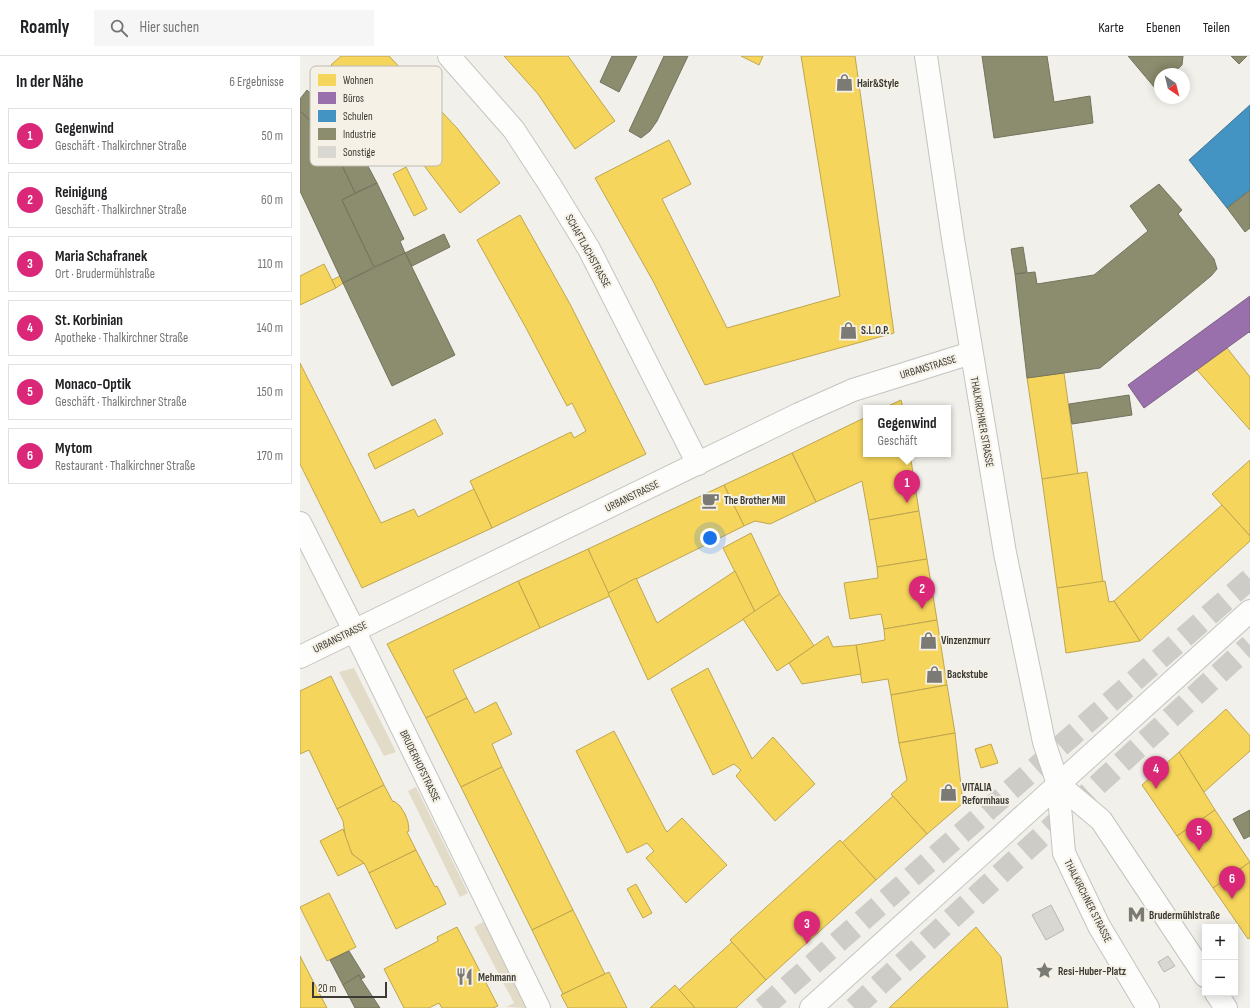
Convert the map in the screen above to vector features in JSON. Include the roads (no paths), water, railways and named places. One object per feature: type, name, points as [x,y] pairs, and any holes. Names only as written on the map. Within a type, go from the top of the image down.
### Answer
[{"type":"street","name":"SCHAFTLACHSTRASSE","points":[[449,56],[514,130],[572,221],[589,249],[698,464]]},
{"type":"street","name":"THALKIRCHNER STRASSE","points":[[926,56],[971,353],[1023,650],[1044,742],[1058,784],[1064,853],[1099,926],[1148,1008]]},
{"type":"street","name":"URBANSTRASSE","points":[[300,657],[853,390],[971,353]]},
{"type":"street","name":"BRUDERHOFSTRASSE","points":[[300,523],[539,1008]]},
{"type":"street","points":[[811,1008],[1058,784],[1104,745],[1250,611]]},
{"type":"street","points":[[1058,784],[1101,820],[1202,972]]},
{"type":"street","points":[[1218,996],[1226,1008]]},
{"type":"tunnel","points":[[763,1008],[1250,579]]},
{"type":"tunnel","points":[[854,1008],[1250,645]]},
{"type":"place","name":"Hair&Style","points":[[844,83]]},
{"type":"place","name":"S.L.O.P.","points":[[848,330]]},
{"type":"place","name":"The Brother Mill","points":[[711,500]]},
{"type":"place","name":"Gegenwind","points":[[907,503]]},
{"type":"place","name":"Reinigung","points":[[922,609]]},
{"type":"place","name":"Vinzenzmurr","points":[[928,640]]},
{"type":"place","name":"Backstube","points":[[934,674]]},
{"type":"place","name":"St. Korbinian","points":[[1156,789]]},
{"type":"place","name":"VITALIA Reformhaus","points":[[949,793]]},
{"type":"place","name":"Monaco-Optik","points":[[1199,851]]},
{"type":"place","name":"Mytom","points":[[1232,899]]},
{"type":"place","name":"Brudermühlstraße","points":[[1136,915]]},
{"type":"place","name":"Maria Schafranek","points":[[807,944]]},
{"type":"place","name":"Resi-Huber-Platz","points":[[1045,971]]},
{"type":"place","name":"Mehmann","points":[[465,977]]}]
